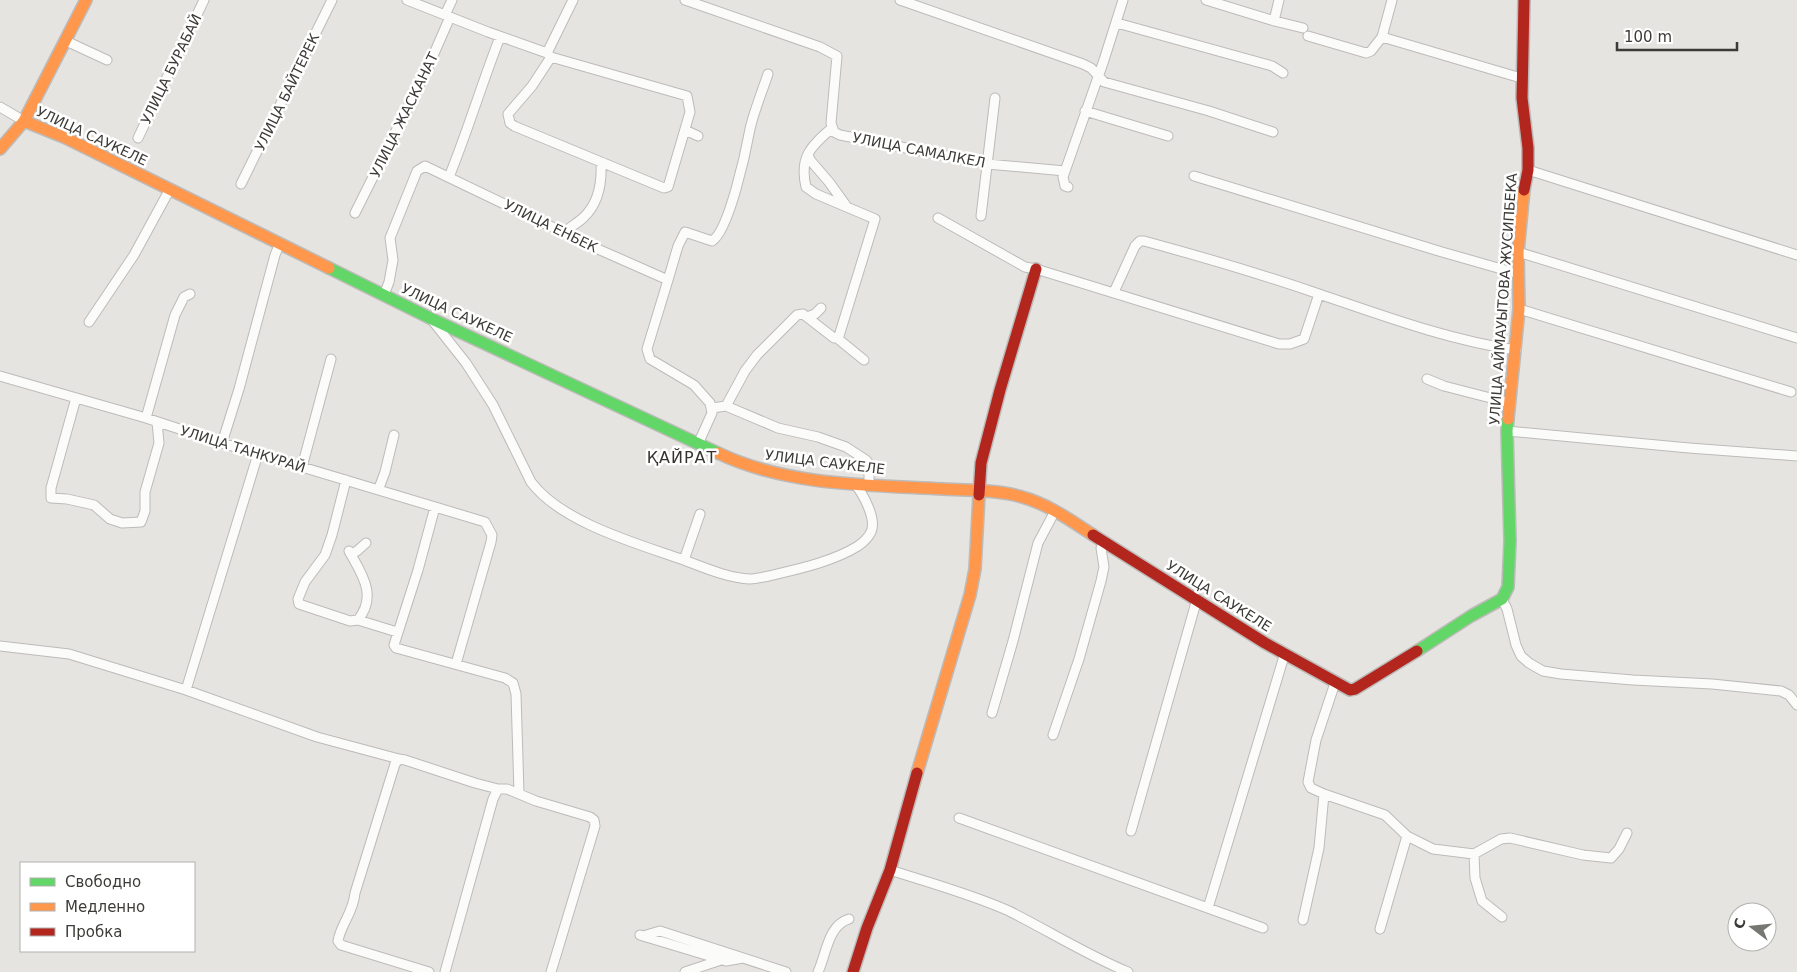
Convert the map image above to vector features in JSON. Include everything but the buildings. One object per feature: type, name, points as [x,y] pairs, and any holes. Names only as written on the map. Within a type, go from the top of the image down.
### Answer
[{"type":"street","points":[[0,149],[24,121],[86,0]]},
{"type":"street","name":"УЛИЦА БУРАБАЙ","points":[[138,138],[204,0]]},
{"type":"street","name":"УЛИЦА БАЙТЕРЕК","points":[[241,184],[332,0]]},
{"type":"street","points":[[407,0],[549,55],[687,96],[690,112],[670,183],[666,188],[510,123],[508,114],[532,86],[549,55],[573,0]]},
{"type":"street","name":"УЛИЦА ЖАСКАНАТ","points":[[355,213],[429,65],[448,16],[452,0]]},
{"type":"street","points":[[685,0],[820,47],[837,56],[831,116],[832,128],[809,150],[804,176],[806,187],[816,194],[875,219],[839,336],[836,338]]},
{"type":"street","points":[[900,0],[1083,64],[1091,68],[1104,82],[1209,111],[1273,132]]},
{"type":"street","points":[[1068,187],[1063,182],[1064,171],[1117,22],[1123,0]]},
{"type":"street","points":[[1206,0],[1274,21],[1366,54],[1382,37],[1392,0]]},
{"type":"street","points":[[1274,21],[1279,0]]},
{"type":"street","name":"УЛИЦА АЙМАУЫТОВА ЖУСИПБЕКА","points":[[1502,599],[1506,593],[1509,577],[1507,431],[1519,309],[1518,252],[1524,189],[1528,170],[1528,148],[1522,98],[1524,0]]},
{"type":"street","points":[[1117,22],[1272,66],[1283,73]]},
{"type":"street","points":[[449,177],[500,37]]},
{"type":"street","points":[[1382,37],[1522,78]]},
{"type":"street","points":[[66,41],[107,60]]},
{"type":"street","points":[[698,444],[706,428],[712,408],[707,398],[694,385],[650,359],[647,349],[678,246],[685,232],[712,241],[720,230],[730,207],[752,124],[768,74]]},
{"type":"street","points":[[981,216],[995,98]]},
{"type":"street","points":[[0,107],[24,121]]},
{"type":"street","points":[[1085,111],[1168,136]]},
{"type":"street","name":"УЛИЦА САУКЕЛЕ","points":[[24,121],[66,138],[432,319],[724,456],[755,468],[791,476],[855,484],[978,491],[1020,496],[1038,502],[1285,654],[1350,690],[1355,689],[1471,616],[1502,599]]},
{"type":"street","name":"УЛИЦА САМАЛКЕЛ","points":[[832,128],[834,132],[840,135],[987,164],[1064,171]]},
{"type":"street","points":[[685,130],[698,136]]},
{"type":"street","points":[[808,154],[810,160],[847,207]]},
{"type":"street","points":[[565,232],[584,216],[595,202],[602,175],[601,162]]},
{"type":"street","name":"УЛИЦА ЕНБЕК","points":[[384,295],[389,282],[393,260],[390,238],[417,171],[425,166],[600,250],[668,280]]},
{"type":"street","points":[[1528,170],[1797,255]]},
{"type":"street","points":[[1194,176],[1518,274]]},
{"type":"street","points":[[89,322],[134,255],[170,189]]},
{"type":"street","points":[[938,218],[1025,267],[1114,292],[1270,341],[1290,344],[1304,339],[1319,294]]},
{"type":"street","points":[[1114,292],[1135,246],[1140,241],[1144,241],[1198,256],[1445,335],[1516,350]]},
{"type":"street","points":[[222,443],[275,255],[280,244]]},
{"type":"street","points":[[1518,252],[1797,338]]},
{"type":"street","points":[[853,972],[867,928],[890,870],[932,718],[970,595],[975,569],[981,464],[1000,390],[1036,269]]},
{"type":"street","points":[[146,418],[175,316],[180,302],[190,294]]},
{"type":"street","points":[[807,317],[815,314],[820,308]]},
{"type":"street","points":[[1519,309],[1791,392]]},
{"type":"street","points":[[726,406],[745,371],[757,355],[797,315],[801,314],[807,317],[864,360]]},
{"type":"street","points":[[432,319],[466,364],[493,405],[531,482],[538,492],[555,505],[617,536],[726,575],[751,579],[790,571],[829,559],[857,547],[866,540],[872,530],[872,521],[861,493],[855,484]]},
{"type":"street","points":[[302,467],[331,359]]},
{"type":"street","name":"УЛИЦА ТАНКУРАЙ","points":[[0,376],[146,418],[222,443],[485,522],[492,535],[491,542],[456,664]]},
{"type":"street","points":[[1427,380],[1510,403]]},
{"type":"street","points":[[76,398],[51,488],[51,498],[94,504],[110,519],[122,523],[141,522],[145,512],[145,492],[159,443],[157,422]]},
{"type":"street","points":[[712,408],[726,406],[778,428],[818,437],[846,447],[869,464],[869,484]]},
{"type":"street","points":[[1507,431],[1797,456]]},
{"type":"street","points":[[374,489],[379,488],[385,472],[394,435]]},
{"type":"street","points":[[186,690],[258,454]]},
{"type":"street","points":[[346,480],[325,555],[304,582],[298,600],[299,604],[350,621],[358,620],[397,632]]},
{"type":"street","points":[[435,507],[418,570],[394,645],[396,648],[505,678],[514,683],[519,793]]},
{"type":"street","points":[[992,713],[1038,543],[1055,511]]},
{"type":"street","points":[[684,560],[700,514]]},
{"type":"street","points":[[358,620],[362,615],[367,599],[366,582],[350,552],[357,551],[366,543]]},
{"type":"street","points":[[1053,735],[1101,581],[1104,567],[1101,548],[1105,543]]},
{"type":"street","points":[[1131,831],[1197,599]]},
{"type":"street","points":[[1502,599],[1507,609],[1520,656],[1543,671],[1781,691],[1789,694],[1797,705]]},
{"type":"street","points":[[0,646],[69,654],[186,690],[318,736],[519,793],[536,801],[590,817],[594,820],[595,826],[551,972]]},
{"type":"street","points":[[1208,908],[1285,654]]},
{"type":"street","points":[[1335,683],[1316,740],[1308,782],[1311,788],[1385,815],[1408,836],[1433,849],[1474,854],[1501,839],[1510,838],[1583,855],[1611,858],[1627,832]]},
{"type":"street","points":[[399,759],[395,764],[355,893],[352,910],[343,926],[338,941],[341,945],[429,972]]},
{"type":"street","points":[[445,972],[493,798],[503,789],[516,786],[518,781]]},
{"type":"street","points":[[1303,920],[1319,848],[1324,794]]},
{"type":"street","points":[[959,818],[1263,928]]},
{"type":"street","points":[[1380,929],[1408,836]]},
{"type":"street","points":[[1474,854],[1475,878],[1482,900],[1502,917]]},
{"type":"street","points":[[890,870],[984,900],[1042,928],[1102,961],[1128,972]]},
{"type":"street","points":[[818,972],[837,925],[842,920],[849,919]]},
{"type":"street","points":[[743,958],[732,961],[721,960],[642,935],[660,930],[786,972]]},
{"type":"street","points":[[685,972],[721,960]]},
{"type":"traffic: fast","points":[[329,268],[432,319],[718,453]]},
{"type":"traffic: fast","points":[[1417,651],[1471,616],[1502,599],[1508,587],[1510,541],[1508,419]]},
{"type":"traffic: slow","points":[[0,149],[24,121],[86,0]]},
{"type":"traffic: slow","points":[[24,121],[66,138],[329,268]]},
{"type":"traffic: slow","points":[[1508,419],[1519,309],[1518,252],[1524,190]]},
{"type":"traffic: slow","points":[[718,453],[744,464],[772,472],[828,482],[1004,493],[1032,500],[1050,508],[1093,535]]},
{"type":"traffic: slow","points":[[917,773],[970,595],[975,569],[979,495]]},
{"type":"traffic: jam","points":[[1524,0],[1522,98],[1528,148],[1528,170],[1524,190]]},
{"type":"traffic: jam","points":[[979,495],[981,463],[1000,390],[1036,269]]},
{"type":"traffic: jam","points":[[1093,535],[1265,643],[1350,690],[1355,689],[1417,651]]},
{"type":"traffic: jam","points":[[853,972],[867,928],[890,870],[917,773]]},
{"type":"district","name":"ҚАЙРАТ","points":[[682,457]]}]
